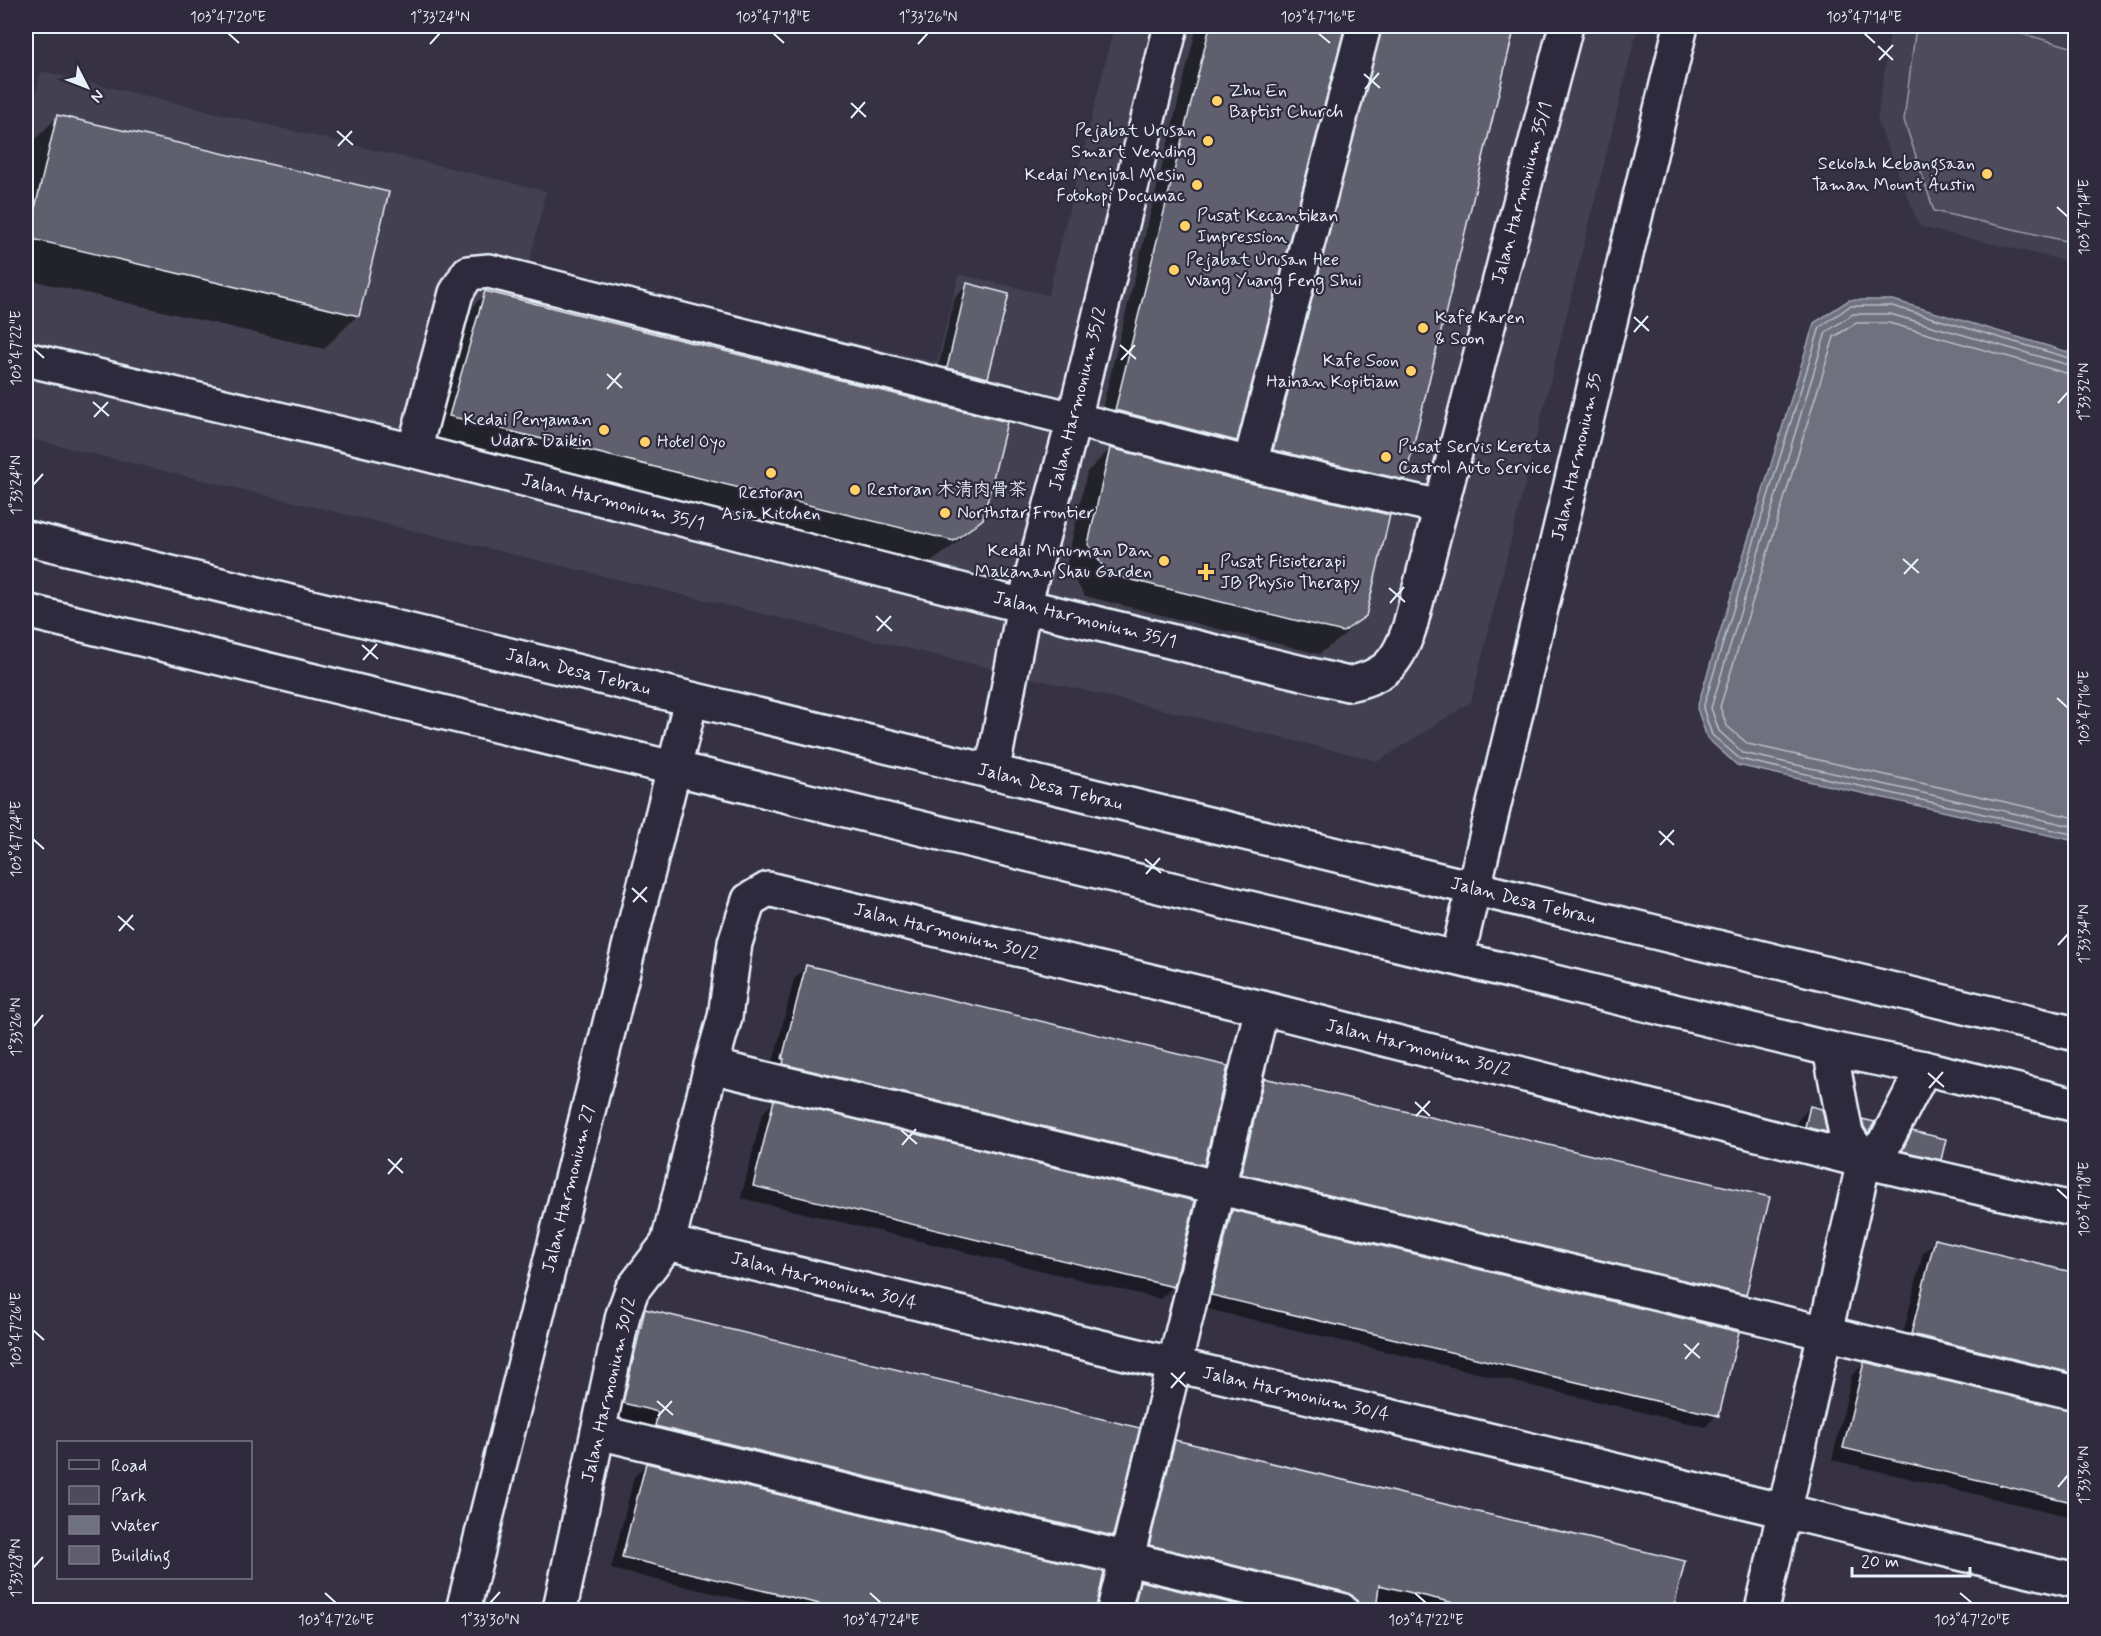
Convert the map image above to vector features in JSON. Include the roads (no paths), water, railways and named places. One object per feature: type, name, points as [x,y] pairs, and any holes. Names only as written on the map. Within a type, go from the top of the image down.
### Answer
[{"type":"street","name":"Jalan Harmonium 35/2","points":[[992,773],[1024,606],[1074,419],[1171,26]]},
{"type":"street","points":[[1250,464],[1364,26]]},
{"type":"street","name":"Jalan Harmonium 35/1","points":[[26,358],[414,451],[1024,606],[1348,684],[1369,680],[1387,669],[1402,650],[1410,626],[1566,26]]},
{"type":"street","name":"Jalan Harmonium 35","points":[[1457,958],[1681,26]]},
{"type":"street","points":[[414,451],[456,293],[468,273],[489,272],[1250,464],[1441,507]]},
{"type":"street","name":"Jalan Desa Tebrau","points":[[26,538],[2076,1034]]},
{"type":"street","points":[[26,611],[1830,1049],[1924,1068],[2076,1105]]},
{"type":"street","name":"Jalan Harmonium 27","points":[[463,1611],[692,700]]},
{"type":"street","name":"Jalan Harmonium 30/2","points":[[562,1611],[561,1604],[623,1316],[632,1290],[668,1243],[725,1017],[735,944],[749,900],[768,889],[1262,1008],[1864,1161],[2076,1209]]},
{"type":"street","points":[[1114,1611],[1262,1008]]},
{"type":"street","points":[[1830,1049],[1846,1134],[1864,1161]]},
{"type":"street","points":[[711,1066],[2076,1393]]},
{"type":"street","points":[[1762,1611],[1864,1161],[1885,1143],[1924,1068]]},
{"type":"street","name":"Jalan Harmonium 30/4","points":[[668,1243],[2076,1581]]},
{"type":"street","points":[[598,1432],[1341,1611]]},
{"type":"water","points":[[1849,300],[1893,300],[2075,354],[2075,841],[1737,765],[1707,738],[1697,708],[1814,323]]},
{"type":"place","name":"Zhu En Baptist Church","points":[[1217,101]]},
{"type":"place","name":"Pejabat Urusan Smart Vending","points":[[1208,141]]},
{"type":"place","name":"Sekolah Kebangsaan Taman Mount Austin","points":[[1987,174]]},
{"type":"place","name":"Kedai Menjual Mesin Fotokopi Documac","points":[[1197,185]]},
{"type":"place","name":"Pusat Kecantikan Impression","points":[[1185,226]]},
{"type":"place","name":"Pejabat Urusan Hee Wang Yuang Feng Shui","points":[[1174,270]]},
{"type":"place","name":"Kafe Karen & Soon","points":[[1423,328]]},
{"type":"place","name":"Kafe Soon Hainan Kopitiam","points":[[1411,371]]},
{"type":"place","name":"Kedai Penyaman Udara Daikin","points":[[604,430]]},
{"type":"place","name":"Hotel Oyo","points":[[645,442]]},
{"type":"place","name":"Pusat Servis Kereta Castrol Auto Service","points":[[1386,457]]},
{"type":"place","name":"Restoran Asia Kitchen","points":[[771,473]]},
{"type":"place","name":"Restoran 木清肉骨茶","points":[[855,490]]},
{"type":"place","name":"Northstar Frontier","points":[[945,513]]},
{"type":"place","name":"Kedai Minuman Dan Makanan Shau Garden","points":[[1164,561]]},
{"type":"place","name":"Pusat Fisioterapi JB Physio Therapy","points":[[1206,572]]}]
